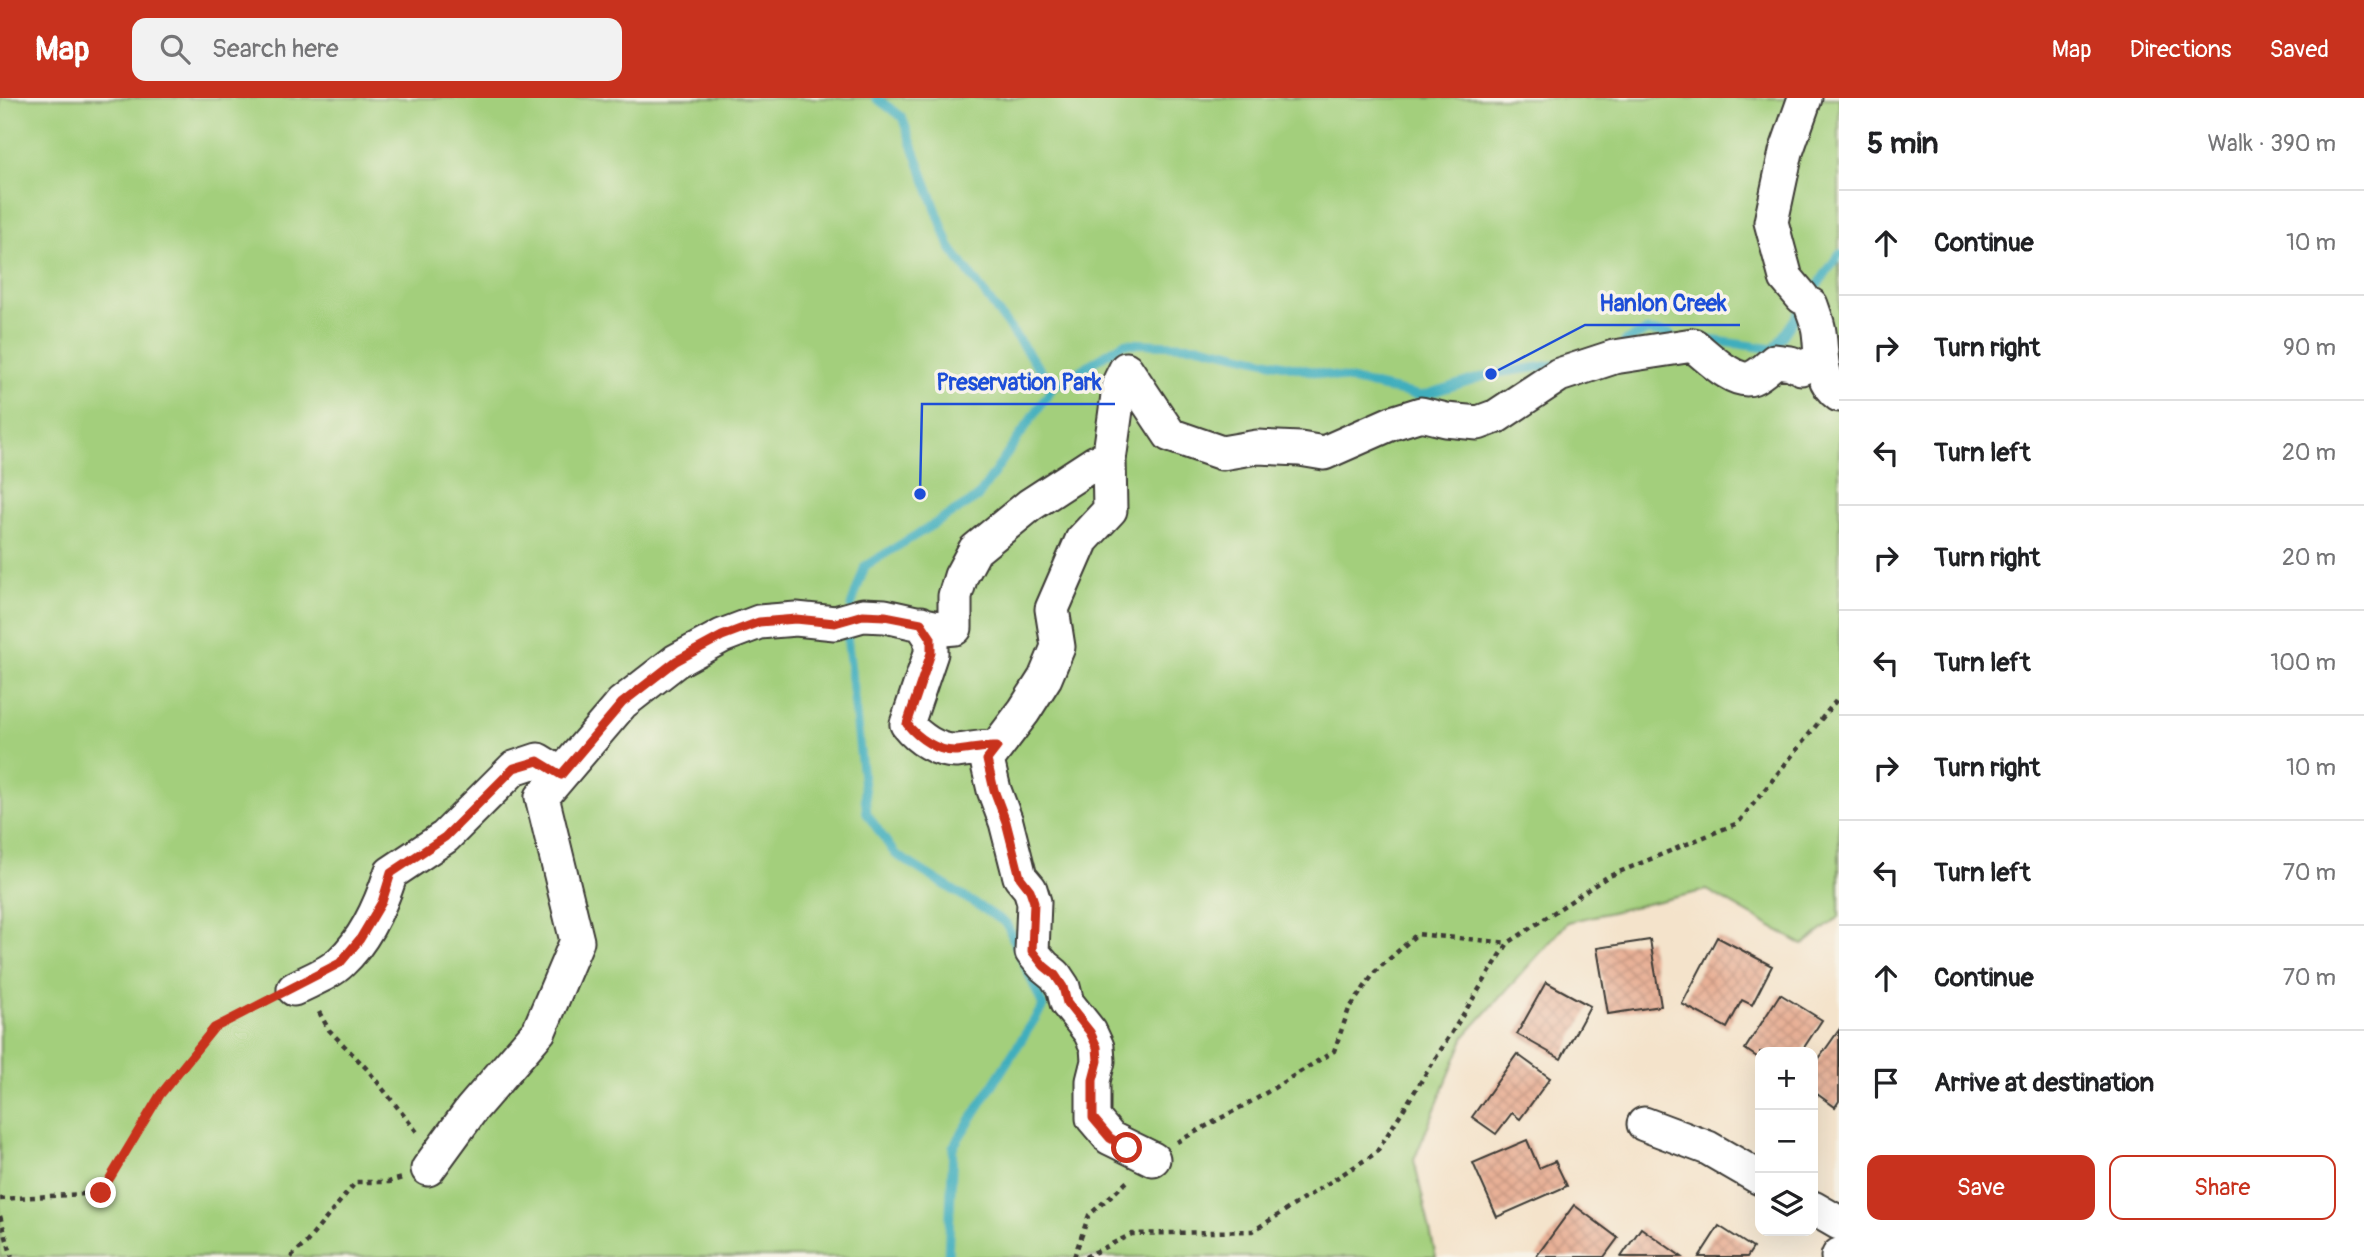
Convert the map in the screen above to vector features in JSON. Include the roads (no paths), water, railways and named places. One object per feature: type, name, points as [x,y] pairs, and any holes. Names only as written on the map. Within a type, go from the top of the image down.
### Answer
[{"type":"street","points":[[1805,98],[1786,152],[1771,222],[1786,278],[1807,301],[1819,329],[1820,360],[1830,388],[1839,395]]},
{"type":"street","points":[[1153,1159],[1110,1138],[1093,1118],[1093,1080],[1098,1061],[1097,1047],[1090,1032],[1067,1003],[1063,987],[1055,975],[1032,951],[1034,902],[1030,890],[1020,877],[987,760],[1045,678],[1058,648],[1052,610],[1082,540],[1110,510],[1109,460],[1120,382],[1126,369],[1170,435],[1222,453],[1257,447],[1324,453],[1392,423],[1421,414],[1478,423],[1497,416],[1559,375],[1614,357],[1693,345],[1730,375],[1742,380],[1752,378],[1775,361],[1791,363],[1801,368],[1820,360]]},
{"type":"street","points":[[436,1158],[471,1110],[539,1031],[577,941],[542,797],[622,703],[676,661],[722,636],[759,622],[796,619],[835,623],[863,615],[885,616],[943,629],[955,628],[955,596],[961,576],[975,550],[1030,505],[1096,462],[1109,460]]},
{"type":"street","points":[[921,623],[931,638],[931,653],[907,724],[914,733],[939,748],[956,751],[997,747]]},
{"type":"street","points":[[293,989],[340,963],[360,939],[382,902],[391,873],[445,837],[514,768],[538,761],[561,775]]},
{"type":"street","points":[[1644,1124],[1709,1148],[1755,1175]]},
{"type":"street","points":[[1818,1211],[1839,1223]]},
{"type":"waterway","points":[[876,98],[902,117],[950,247],[1053,387]]},
{"type":"waterway","points":[[1810,296],[1839,254]]},
{"type":"waterway","points":[[1702,339],[1774,349],[1802,308]]},
{"type":"waterway","points":[[1625,341],[1647,331],[1671,334]]},
{"type":"waterway","points":[[851,606],[865,566],[977,498],[1053,387],[1124,343],[1201,346],[1421,396],[1491,374],[1553,365]]},
{"type":"waterway","points":[[846,626],[867,814],[895,854],[1006,923],[1043,1006],[953,1147],[948,1257]]},
{"type":"place","name":"Hanlon Creek","points":[[1491,374]]},
{"type":"place","name":"Preservation Park","points":[[920,494]]}]
